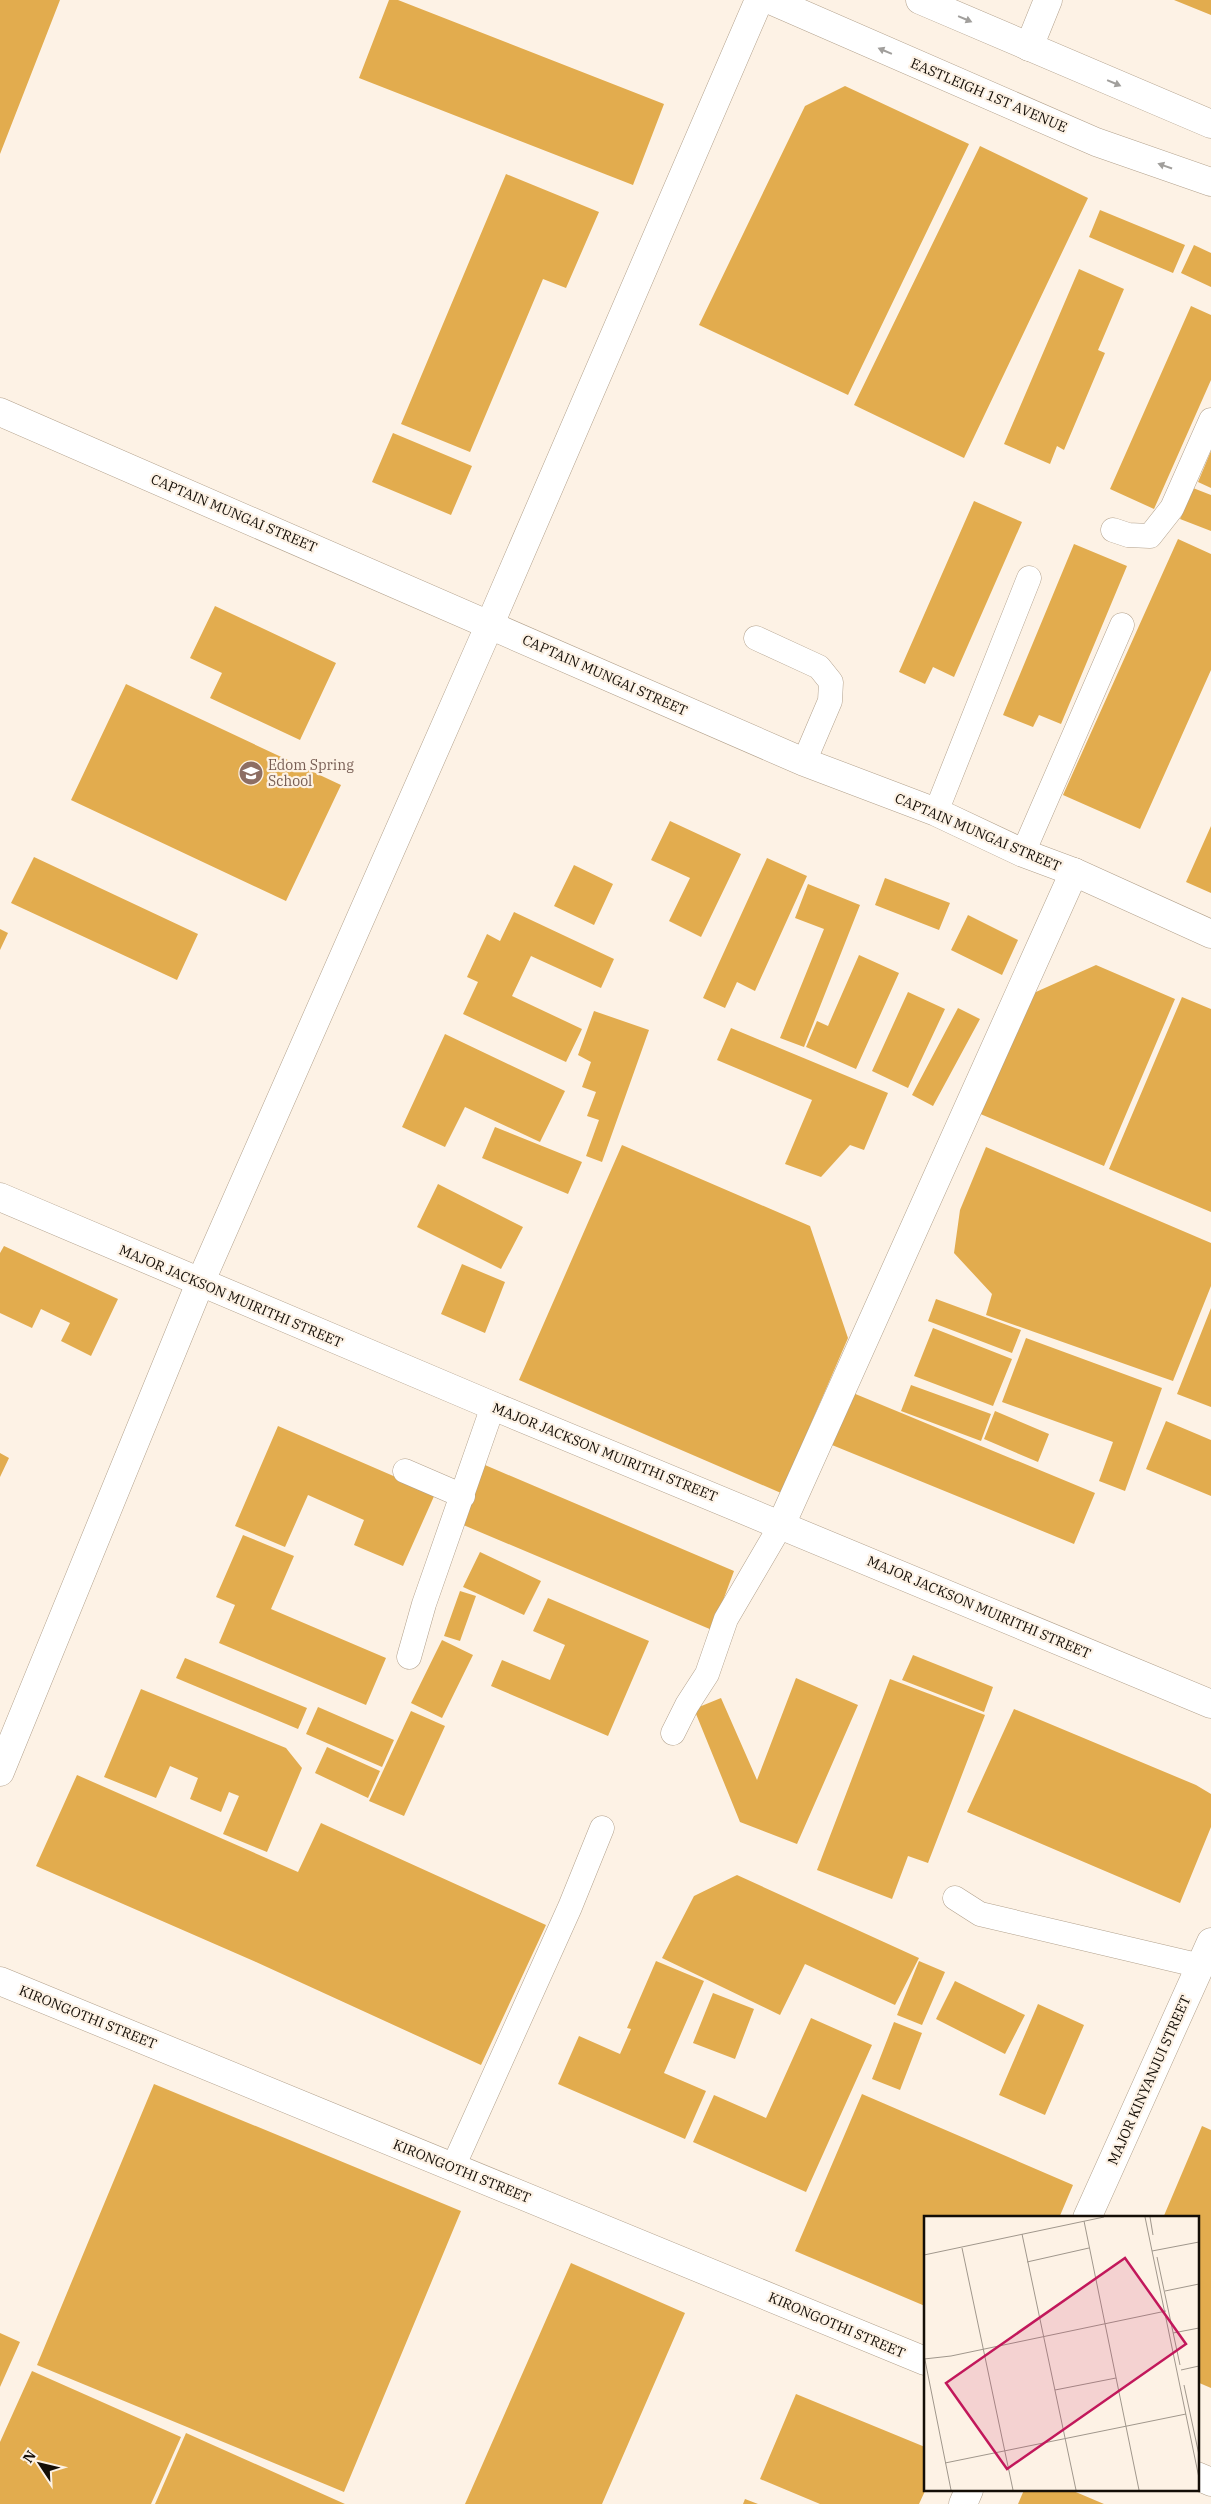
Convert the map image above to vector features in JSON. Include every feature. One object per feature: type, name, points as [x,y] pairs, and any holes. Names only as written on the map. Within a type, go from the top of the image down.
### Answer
[{"type":"street","points":[[0,1772],[200,1283],[490,624],[759,0]]},
{"type":"street","name":"EASTLEIGH 1ST AVENUE","points":[[770,0],[1096,142],[1211,182]]},
{"type":"street","points":[[920,0],[1211,124]]},
{"type":"street","points":[[1029,47],[1048,0]]},
{"type":"street","name":"CAPTAIN MUNGAI STREET","points":[[0,412],[804,762],[936,812],[1023,853],[1074,872],[1211,934]]},
{"type":"street","points":[[781,1525],[1074,872]]},
{"type":"street","name":"MAJOR JACKSON MUIRITHI STREET","points":[[0,1198],[493,1406],[1211,1704]]},
{"type":"street","name":"MAJOR KINYANJUI STREET","points":[[1088,2216],[1206,1954]]},
{"type":"street","name":"KIRONGOTHI STREET","points":[[0,1981],[924,2361]]},
{"type":"street","points":[[1198,2476],[1211,2482]]},
{"type":"street","points":[[963,2504],[968,2492]]},
{"type":"lane","points":[[1113,530],[1128,535],[1150,536],[1172,508],[1211,420]]},
{"type":"lane","points":[[936,812],[1029,578]]},
{"type":"lane","points":[[1023,853],[1122,625]]},
{"type":"lane","points":[[756,638],[820,667],[831,682],[830,702],[804,762]]},
{"type":"lane","points":[[409,1657],[424,1604],[493,1406]]},
{"type":"lane","points":[[405,1471],[463,1496]]},
{"type":"lane","points":[[673,1733],[687,1704],[707,1674],[726,1619],[781,1525]]},
{"type":"lane","points":[[453,2167],[570,1907],[602,1828]]},
{"type":"lane","points":[[955,1898],[980,1914],[1206,1954]]},
{"type":"building","points":[[0,0],[60,0],[0,154]]},
{"type":"building","points":[[389,0],[398,0],[664,104],[633,185],[359,78]]},
{"type":"building","points":[[1174,0],[1211,0],[1211,15]]},
{"type":"building","points":[[845,86],[969,144],[848,395],[699,325],[805,106]]},
{"type":"building","points":[[980,146],[1088,198],[964,458],[854,405]]},
{"type":"building","points":[[506,174],[599,212],[566,288],[543,279],[470,452],[401,424]]},
{"type":"building","points":[[1100,210],[1185,245],[1173,273],[1089,237]]},
{"type":"building","points":[[1194,245],[1211,253],[1211,287],[1181,273]]},
{"type":"building","points":[[1079,269],[1124,289],[1098,350],[1105,353],[1064,450],[1057,446],[1050,464],[1004,444]]},
{"type":"building","points":[[1191,306],[1211,315],[1211,380],[1154,509],[1110,489]]},
{"type":"building","points":[[393,433],[472,466],[451,515],[372,482]]},
{"type":"building","points":[[1211,451],[1211,488],[1198,482]]},
{"type":"building","points":[[1193,488],[1211,495],[1211,531],[1180,519]]},
{"type":"building","points":[[974,501],[1022,522],[954,677],[933,667],[925,684],[899,672]]},
{"type":"building","points":[[1178,539],[1211,554],[1211,670],[1140,829],[1063,795]]},
{"type":"building","points":[[1074,544],[1127,566],[1061,724],[1039,715],[1033,727],[1003,715]]},
{"type":"building","points":[[215,606],[336,663],[300,740],[210,698],[222,673],[190,658]]},
{"type":"building","points":[[126,684],[341,785],[286,901],[71,800]]},
{"type":"building","points":[[670,821],[741,854],[701,937],[669,921],[690,878],[651,860]]},
{"type":"building","points":[[1211,826],[1211,893],[1186,882]]},
{"type":"building","points":[[34,857],[198,934],[177,980],[11,903]]},
{"type":"building","points":[[767,858],[807,876],[755,991],[737,982],[725,1008],[703,998]]},
{"type":"building","points":[[574,865],[613,884],[594,925],[554,906]]},
{"type":"building","points":[[885,878],[950,903],[939,930],[875,905]]},
{"type":"building","points":[[808,884],[860,905],[804,1047],[780,1038],[824,929],[795,918]]},
{"type":"building","points":[[514,912],[614,959],[601,988],[531,956],[512,996],[582,1029],[566,1062],[463,1014],[478,982],[467,977],[487,934],[500,941]]},
{"type":"building","points":[[968,915],[1018,940],[1002,975],[951,950]]},
{"type":"building","points":[[0,929],[8,933],[0,950]]},
{"type":"building","points":[[859,955],[899,973],[856,1069],[806,1047],[817,1021],[828,1026]]},
{"type":"building","points":[[1096,965],[1175,999],[1104,1166],[978,1113],[1027,996]]},
{"type":"building","points":[[908,992],[945,1009],[908,1088],[872,1071]]},
{"type":"building","points":[[1182,997],[1211,1009],[1211,1212],[1109,1169]]},
{"type":"building","points":[[958,1008],[980,1019],[933,1106],[912,1095]]},
{"type":"building","points":[[594,1011],[649,1030],[602,1162],[586,1156],[599,1120],[587,1116],[596,1092],[582,1087],[591,1062],[578,1055]]},
{"type":"building","points":[[731,1028],[888,1093],[864,1150],[850,1145],[821,1177],[785,1164],[812,1100],[717,1060]]},
{"type":"building","points":[[445,1034],[565,1091],[540,1142],[465,1107],[445,1147],[402,1127]]},
{"type":"building","points":[[495,1127],[582,1162],[568,1194],[482,1158]]},
{"type":"building","points":[[622,1145],[810,1226],[848,1338],[781,1493],[519,1380]]},
{"type":"building","points":[[986,1147],[1211,1243],[1211,1286],[1173,1381],[986,1315],[992,1294],[954,1253],[960,1210]]},
{"type":"building","points":[[438,1184],[523,1227],[501,1269],[417,1227]]},
{"type":"building","points":[[4,1246],[118,1299],[91,1356],[61,1341],[70,1323],[41,1309],[32,1328],[0,1313],[0,1253]]},
{"type":"building","points":[[462,1264],[505,1282],[485,1333],[441,1314]]},
{"type":"building","points":[[936,1299],[1021,1330],[1012,1353],[928,1321]]},
{"type":"building","points":[[1211,1308],[1211,1407],[1177,1394]]},
{"type":"building","points":[[933,1328],[1012,1359],[993,1406],[914,1376]]},
{"type":"building","points":[[1026,1338],[1162,1388],[1125,1491],[1099,1481],[1113,1442],[1002,1402]]},
{"type":"building","points":[[911,1385],[991,1414],[981,1441],[901,1411]]},
{"type":"building","points":[[853,1393],[1095,1493],[1074,1544],[832,1445]]},
{"type":"building","points":[[995,1411],[1049,1434],[1038,1462],[984,1439]]},
{"type":"building","points":[[1166,1421],[1211,1440],[1211,1496],[1146,1469]]},
{"type":"building","points":[[278,1426],[435,1494],[403,1566],[354,1545],[364,1520],[308,1495],[285,1547],[235,1526]]},
{"type":"building","points":[[0,1453],[9,1458],[0,1477]]},
{"type":"building","points":[[485,1465],[734,1571],[712,1630],[461,1524]]},
{"type":"building","points":[[243,1535],[294,1556],[271,1609],[386,1658],[366,1705],[219,1643],[235,1605],[216,1597]]},
{"type":"building","points":[[480,1552],[541,1581],[524,1615],[463,1587]]},
{"type":"building","points":[[460,1591],[476,1596],[460,1641],[444,1636]]},
{"type":"building","points":[[548,1598],[649,1641],[608,1736],[491,1686],[502,1660],[550,1680],[565,1645],[533,1631]]},
{"type":"building","points":[[442,1640],[473,1655],[442,1718],[411,1703]]},
{"type":"building","points":[[913,1655],[993,1687],[984,1712],[902,1680]]},
{"type":"building","points":[[185,1658],[307,1708],[298,1729],[176,1678]]},
{"type":"building","points":[[796,1678],[858,1705],[797,1844],[740,1822],[694,1709],[721,1698],[757,1780]]},
{"type":"building","points":[[890,1679],[985,1715],[928,1863],[908,1856],[892,1899],[817,1870]]},
{"type":"building","points":[[141,1689],[286,1748],[302,1768],[267,1852],[223,1834],[239,1796],[229,1792],[221,1812],[190,1799],[198,1778],[170,1766],[156,1798],[104,1777]]},
{"type":"building","points":[[318,1707],[394,1740],[382,1767],[306,1734]]},
{"type":"building","points":[[1014,1709],[1196,1785],[1211,1794],[1211,1827],[1180,1903],[967,1812]]},
{"type":"building","points":[[411,1711],[445,1726],[404,1816],[369,1801]]},
{"type":"building","points":[[327,1747],[380,1771],[368,1798],[315,1773]]},
{"type":"building","points":[[77,1775],[298,1872],[321,1823],[546,1925],[481,2065],[256,1962],[36,1866]]},
{"type":"building","points":[[737,1875],[919,1958],[895,2005],[805,1964],[780,2015],[662,1958],[694,1896]]},
{"type":"building","points":[[656,1961],[704,1981],[664,2073],[706,2091],[685,2139],[558,2084],[579,2036],[620,2054],[631,2029],[627,2028]]},
{"type":"building","points":[[919,1961],[945,1972],[922,2025],[897,2015]]},
{"type":"building","points":[[955,1981],[1025,2015],[1005,2054],[936,2019]]},
{"type":"building","points":[[713,1993],[754,2009],[735,2059],[693,2043]]},
{"type":"building","points":[[1038,2004],[1084,2025],[1045,2115],[999,2095]]},
{"type":"building","points":[[811,2018],[872,2045],[806,2192],[693,2142],[714,2095],[766,2118]]},
{"type":"building","points":[[894,2022],[922,2033],[900,2090],[872,2079]]},
{"type":"building","points":[[154,2084],[461,2211],[344,2492],[37,2365]]},
{"type":"building","points":[[862,2094],[1073,2185],[1060,2216],[924,2216],[924,2306],[795,2251]]},
{"type":"building","points":[[1202,2126],[1211,2130],[1211,2388],[1198,2382],[1198,2216],[1164,2216]]},
{"type":"building","points":[[571,2263],[685,2313],[602,2504],[465,2504]]},
{"type":"building","points":[[0,2333],[20,2342],[0,2387]]},
{"type":"building","points":[[32,2371],[181,2437],[151,2504],[0,2504],[0,2442]]},
{"type":"building","points":[[796,2394],[924,2447],[925,2492],[919,2504],[820,2504],[760,2479]]},
{"type":"building","points":[[186,2433],[345,2504],[155,2504]]},
{"type":"building","points":[[1023,2492],[1076,2492],[1104,2504],[1018,2504]]},
{"type":"building","points":[[745,2499],[758,2504],[743,2504]]},
{"type":"place","name":"Edom Spring School","points":[[251,773]]}]
